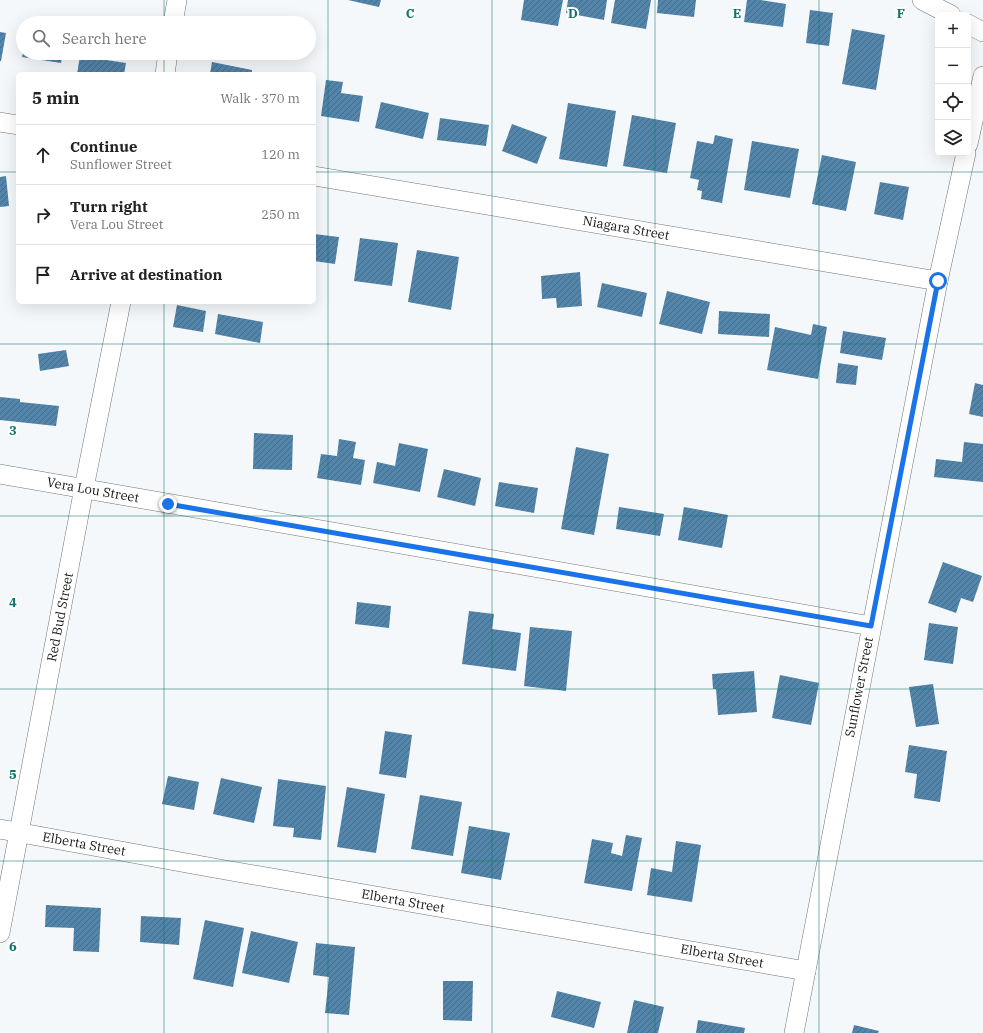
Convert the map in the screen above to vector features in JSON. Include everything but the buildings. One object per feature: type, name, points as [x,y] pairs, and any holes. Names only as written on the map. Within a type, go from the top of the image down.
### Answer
[{"type":"street","points":[[174,16],[177,0]]},
{"type":"street","points":[[922,0],[944,12]]},
{"type":"street","points":[[971,26],[983,32]]},
{"type":"street","points":[[165,72],[167,60]]},
{"type":"street","points":[[971,130],[983,76]]},
{"type":"street","points":[[0,122],[16,125]]},
{"type":"street","name":"Sunflower Street","points":[[794,1033],[938,281],[965,156]]},
{"type":"street","name":"Niagara Street","points":[[316,176],[938,281]]},
{"type":"street","name":"Red Bud Street","points":[[0,933],[84,488],[121,304]]},
{"type":"street","name":"Vera Lou Street","points":[[0,474],[199,510],[871,626]]},
{"type":"street","name":"Elberta Street","points":[[0,829],[806,971]]},
{"type":"route","points":[[168,504],[871,626],[938,281]]}]
